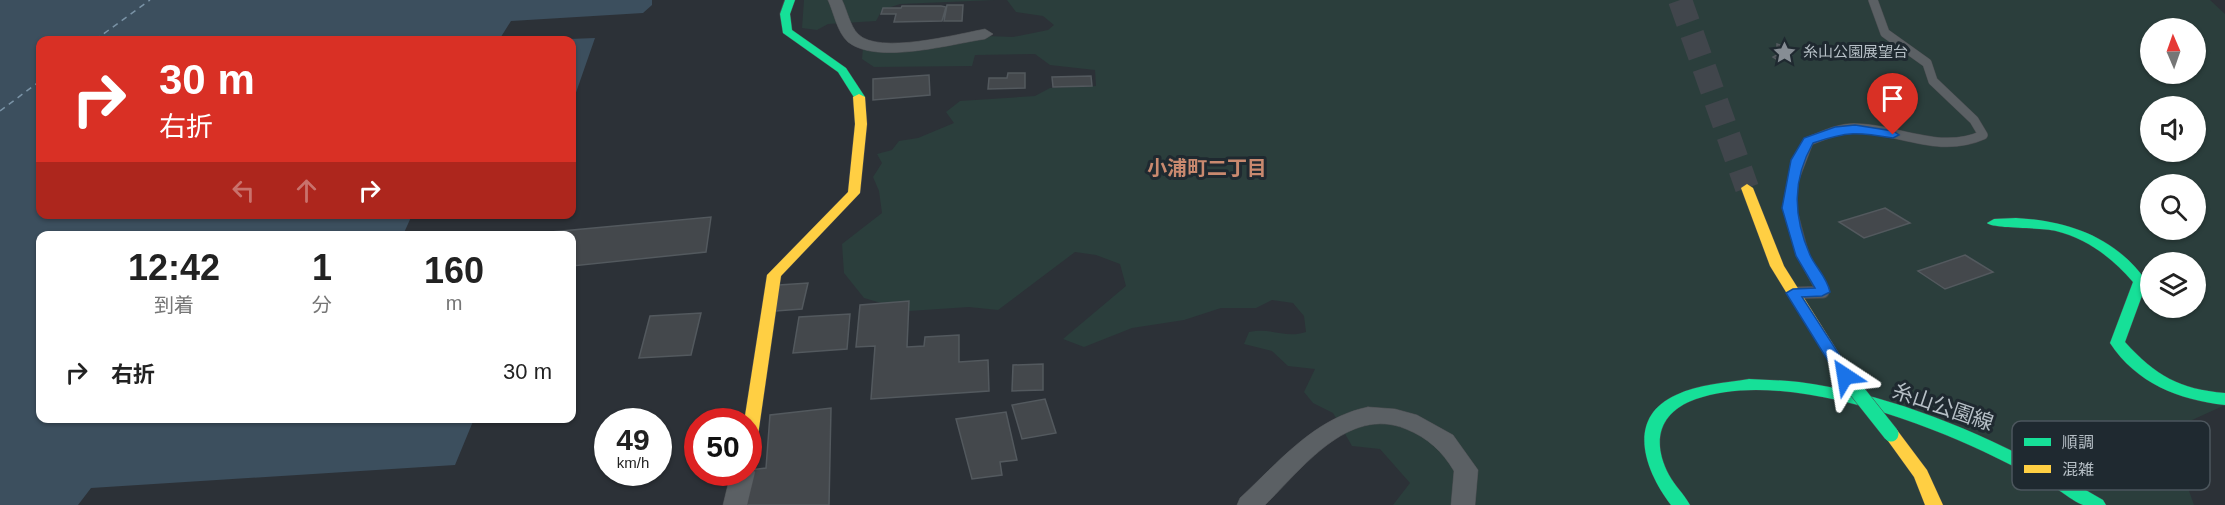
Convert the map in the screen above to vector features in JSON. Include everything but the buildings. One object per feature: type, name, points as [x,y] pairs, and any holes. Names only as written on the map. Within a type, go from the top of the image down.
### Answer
[{"type":"street","points":[[754,408],[774,276],[854,193],[861,104],[855,86],[833,63],[787,31],[785,15],[790,0]]},
{"type":"street","points":[[835,0],[852,38],[870,46],[899,46],[985,34]]},
{"type":"street","name":"糸山公園線","points":[[1747,188],[1777,266],[1845,376],[1921,474],[1934,505]]},
{"type":"street","points":[[1994,224],[2018,221],[2045,224],[2076,232],[2109,247],[2129,264],[2140,282],[2117,343],[2135,366],[2154,383],[2179,393],[2225,399]]},
{"type":"street","name":"糸山公園線","points":[[1681,505],[1659,472],[1652,445],[1655,423],[1673,402],[1698,390],[1733,384],[1771,385],[1815,392],[1931,422],[1989,444],[2012,456]]},
{"type":"street","points":[[1249,505],[1315,445],[1344,423],[1375,415],[1413,421],[1446,441],[1466,470],[1463,505]]},
{"type":"street","points":[[735,505],[740,486]]},
{"type":"street","name":"糸山公園線","points":[[2077,490],[2097,505]]},
{"type":"lane","points":[[1793,293],[1822,292],[1821,282],[1803,256],[1789,208],[1798,160],[1809,141],[1839,130],[1855,128],[1958,142],[1976,140],[1983,135],[1980,126],[1949,100],[1932,80],[1927,63],[1888,39],[1878,25],[1873,0]]},
{"type":"green space","points":[[804,0],[995,0],[900,4],[882,10],[876,21],[828,24],[817,30],[802,28]]},
{"type":"green space","points":[[1007,0],[2210,0],[2225,14],[2225,405],[2190,421],[2012,421],[2012,490],[2189,490],[2194,505],[1393,505],[1410,483],[1380,449],[1352,446],[1333,413],[1313,403],[1304,392],[1315,369],[1288,366],[1272,351],[1244,344],[1249,332],[1298,334],[1306,332],[1304,316],[1293,303],[1272,300],[1256,308],[1221,308],[1184,320],[1132,328],[1084,347],[1063,339],[1126,286],[1120,264],[1096,255],[1075,252],[998,310],[969,307],[909,311],[864,298],[844,273],[842,244],[882,213],[879,191],[873,177],[882,163],[877,154],[892,150],[899,141],[918,138],[954,123],[946,112],[960,101],[1035,96],[1050,88],[1096,86],[1095,70],[1050,65],[1035,54],[975,55],[972,66],[874,67],[862,59],[863,48],[987,36],[1013,37],[1048,30],[1054,25],[1043,16],[1016,12]]},
{"type":"water","points":[[0,0],[652,0],[652,5],[643,13],[511,21],[502,36],[36,36],[36,219],[410,219],[405,231],[36,231],[36,423],[472,423],[455,465],[91,488],[78,505],[0,505]]},
{"type":"water","points":[[595,38],[576,93],[576,39]]},
{"type":"ferry route","points":[[100,36],[150,0]]},
{"type":"ferry route","points":[[0,111],[36,84]]},
{"type":"tunnel","points":[[1680,0],[1747,188]]},
{"type":"traffic: fast","points":[[790,0],[785,14],[787,31],[842,70],[859,97]]},
{"type":"traffic: fast","points":[[1994,223],[2016,222],[2057,227],[2076,232],[2110,251],[2140,282],[2117,343],[2152,377],[2164,384],[2191,394],[2225,399]]},
{"type":"traffic: fast","points":[[1845,376],[1891,434]]},
{"type":"traffic: fast","points":[[1681,505],[1657,466],[1653,455],[1652,432],[1660,415],[1670,405],[1704,391],[1749,385],[1799,388],[1852,398],[1907,414],[2012,458]]},
{"type":"traffic: fast","points":[[2072,490],[2097,505]]},
{"type":"traffic: slow","points":[[754,408],[774,275],[854,193],[861,124],[859,97]]},
{"type":"traffic: slow","points":[[1747,188],[1777,266],[1845,376]]},
{"type":"traffic: slow","points":[[1891,434],[1921,474],[1934,505]]},
{"type":"place","name":"糸山公園展望台","points":[[1785,52]]},
{"type":"district","name":"小浦町二丁目","points":[[1207,168]]},
{"type":"route","points":[[1845,376],[1793,293],[1822,292],[1821,282],[1803,256],[1789,208],[1798,160],[1809,141],[1839,130],[1855,128],[1893,135]]}]
